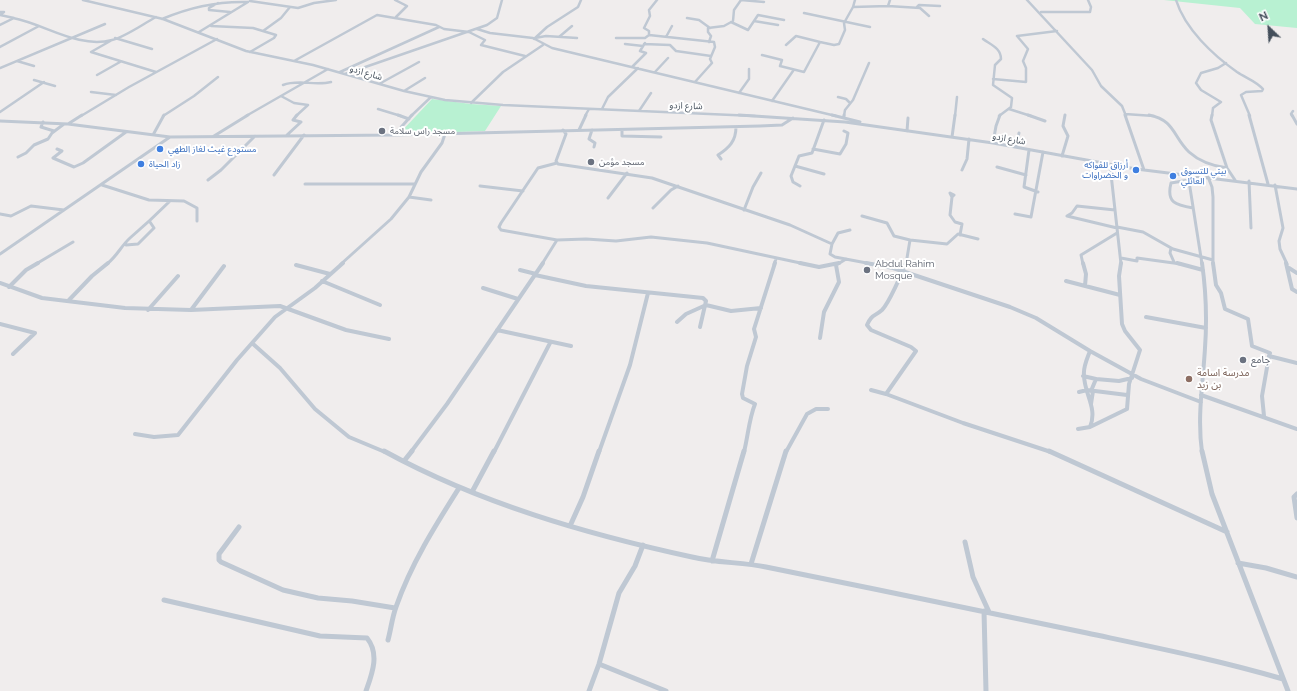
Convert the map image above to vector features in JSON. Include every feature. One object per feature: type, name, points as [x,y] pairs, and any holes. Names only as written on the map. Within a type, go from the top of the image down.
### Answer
[{"type":"street","name":"شارع ازدو","points":[[83,0],[156,17],[250,52],[328,69],[378,84],[431,97],[471,103],[793,118],[864,124],[969,139],[1110,165],[1188,177],[1208,177],[1297,188]]},
{"type":"street","points":[[161,19],[208,2],[218,3],[230,1],[249,1],[301,8],[314,3],[336,0]]},
{"type":"street","points":[[395,0],[407,6],[396,17]]},
{"type":"street","points":[[345,74],[477,30],[497,18],[502,0]]},
{"type":"street","points":[[534,38],[547,27],[578,7],[581,0]]},
{"type":"street","points":[[649,35],[649,31],[644,28],[650,16],[649,10],[657,0]]},
{"type":"street","points":[[687,18],[699,20],[710,28],[724,26],[734,19],[734,10],[741,0],[764,2]]},
{"type":"street","points":[[786,45],[796,36],[838,45],[845,30],[845,22],[855,0]]},
{"type":"street","points":[[888,6],[890,0]]},
{"type":"street","points":[[1027,0],[1041,12],[1092,70],[1101,86],[1122,106],[1144,170]]},
{"type":"street","points":[[1041,12],[1090,12],[1091,7],[1088,0]]},
{"type":"street","points":[[1176,0],[1176,6],[1188,24],[1226,63],[1240,75],[1254,81],[1264,89],[1262,92],[1246,92],[1240,95],[1246,102],[1246,110],[1256,135],[1260,158],[1268,184]]},
{"type":"street","points":[[199,32],[211,26],[249,1]]},
{"type":"street","points":[[218,3],[208,10],[231,12]]},
{"type":"street","points":[[853,7],[888,6],[917,8],[922,9],[929,16]]},
{"type":"street","points":[[917,8],[918,6],[940,6]]},
{"type":"street","points":[[263,31],[281,18],[290,7]]},
{"type":"street","points":[[0,12],[4,12],[0,15],[29,21],[71,38],[91,41],[114,39],[152,49]]},
{"type":"street","points":[[804,13],[870,27]]},
{"type":"street","points":[[731,22],[747,30],[759,14],[784,20]]},
{"type":"street","points":[[294,61],[377,15],[396,17],[469,32],[485,40],[481,46],[525,56]]},
{"type":"street","points":[[156,17],[91,52],[156,72]]},
{"type":"street","points":[[0,25],[13,18]]},
{"type":"street","points":[[754,21],[778,25]]},
{"type":"street","points":[[0,68],[105,24]]},
{"type":"street","points":[[0,47],[39,26]]},
{"type":"street","points":[[211,26],[231,26],[274,34],[275,37],[250,52]]},
{"type":"street","points":[[559,37],[572,26]]},
{"type":"street","points":[[666,37],[672,26]]},
{"type":"street","points":[[340,72],[439,27]]},
{"type":"street","points":[[709,42],[711,36],[708,32],[710,28]]},
{"type":"street","points":[[477,30],[488,33],[534,38],[576,38]]},
{"type":"street","points":[[993,79],[1026,82],[1026,68],[1023,61],[1028,49],[1017,36],[1057,31]]},
{"type":"street","points":[[649,35],[709,42],[716,45],[710,59],[712,63],[695,82]]},
{"type":"street","points":[[632,67],[646,53],[640,51],[649,35]]},
{"type":"street","points":[[534,38],[543,45],[864,124]]},
{"type":"street","points":[[616,38],[647,38]]},
{"type":"street","points":[[18,157],[26,153],[34,145],[48,139],[54,131],[216,39]]},
{"type":"street","points":[[983,39],[995,46],[1001,55],[1001,59],[995,64],[993,85],[1012,98],[1013,103],[1009,109],[1000,115],[994,133],[993,143]]},
{"type":"street","points":[[762,55],[782,60],[781,67],[793,71],[804,72],[820,42]]},
{"type":"street","points":[[625,44],[670,46],[676,51],[711,56]]},
{"type":"street","points":[[471,103],[503,72],[543,45]]},
{"type":"street","points":[[185,53],[190,54]]},
{"type":"street","points":[[655,72],[668,58]]},
{"type":"street","points":[[18,61],[29,63],[34,66]]},
{"type":"street","points":[[97,75],[120,62]]},
{"type":"street","points":[[378,84],[419,62]]},
{"type":"street","points":[[844,118],[845,110],[853,100],[869,63]]},
{"type":"street","points":[[1226,63],[1218,68],[1201,74],[1196,83],[1206,94],[1217,98],[1221,102],[1214,108],[1211,116],[1218,145],[1227,168],[1235,180]]},
{"type":"street","points":[[0,64],[5,66]]},
{"type":"street","points":[[602,109],[608,97],[638,68]]},
{"type":"street","points":[[214,137],[328,69]]},
{"type":"street","points":[[739,93],[750,79],[749,69]]},
{"type":"street","points":[[772,101],[793,71]]},
{"type":"street","points":[[153,135],[164,114],[194,96],[202,88],[218,77]]},
{"type":"street","points":[[404,91],[425,78]]},
{"type":"street","points":[[34,80],[55,86]]},
{"type":"street","points":[[0,112],[44,82]]},
{"type":"street","points":[[283,85],[290,82],[320,85],[331,82]]},
{"type":"street","points":[[91,92],[116,95]]},
{"type":"street","points":[[639,111],[651,93]]},
{"type":"street","points":[[281,96],[294,103],[308,105],[293,118],[293,120],[301,122],[287,135]]},
{"type":"street","points":[[394,135],[431,97]]},
{"type":"street","points":[[838,97],[846,99],[850,103]]},
{"type":"street","points":[[952,137],[957,97]]},
{"type":"street","points":[[378,109],[409,119]]},
{"type":"street","points":[[579,130],[589,109]]},
{"type":"street","points":[[1009,109],[1045,121]]},
{"type":"street","points":[[1293,111],[1291,114],[1297,124]]},
{"type":"street","points":[[1125,114],[1160,118],[1171,125],[1189,153],[1207,164],[1227,168]]},
{"type":"street","points":[[1062,156],[1068,136],[1063,126],[1065,115]]},
{"type":"street","points":[[0,121],[66,124],[170,137],[214,137],[255,135],[394,135],[736,127],[782,125],[793,118]]},
{"type":"street","points":[[907,131],[908,118]]},
{"type":"street","points":[[800,186],[791,180],[795,166],[800,155],[810,154],[824,120]]},
{"type":"street","points":[[43,122],[41,127],[42,129],[54,131]]},
{"type":"street","points":[[721,159],[718,155],[728,148],[734,140],[736,127]]},
{"type":"street","points":[[557,163],[566,134],[563,130]]},
{"type":"street","points":[[592,130],[589,139],[595,143],[594,147]]},
{"type":"street","points":[[622,130],[622,136],[662,137]]},
{"type":"street","points":[[813,149],[840,154],[848,133],[844,131]]},
{"type":"street","points":[[57,149],[62,151],[53,158],[72,167],[76,166],[127,132]]},
{"type":"street","points":[[1016,147],[1019,133]]},
{"type":"street","points":[[135,434],[154,437],[178,435],[275,317],[285,308],[306,295],[391,218],[409,197],[414,184],[442,143],[444,134]]},
{"type":"street","points":[[208,180],[221,170],[255,135]]},
{"type":"street","points":[[274,175],[304,135]]},
{"type":"street","points":[[0,254],[170,137]]},
{"type":"street","points":[[962,170],[967,159],[969,139]]},
{"type":"street","points":[[1029,150],[1024,188],[1038,192]]},
{"type":"street","points":[[1015,214],[1031,217],[1038,192],[1043,152]]},
{"type":"street","points":[[832,244],[790,226],[652,178],[557,163],[539,167],[501,223],[500,228],[557,240],[586,239],[616,241],[662,238],[706,243],[819,267],[836,265],[847,259]]},
{"type":"street","points":[[1078,428],[1090,427],[1127,409],[1129,384],[1133,377],[1140,350],[1123,327],[1120,295],[1118,233],[1114,210],[1110,165]]},
{"type":"street","points":[[795,166],[824,174]]},
{"type":"street","points":[[997,167],[1026,174]]},
{"type":"street","points":[[608,198],[627,173]]},
{"type":"street","points":[[744,210],[753,187],[761,173]]},
{"type":"street","points":[[1193,208],[1176,204],[1171,200],[1171,183],[1188,177],[1201,256],[1206,290],[1206,328],[1199,429],[1203,459],[1212,494],[1288,691]]},
{"type":"street","points":[[1208,177],[1212,187],[1213,197],[1216,285],[1222,296],[1225,309],[1248,319],[1251,344],[1270,353],[1262,396],[1264,416]]},
{"type":"street","points":[[1249,182],[1250,228]]},
{"type":"street","points":[[305,184],[414,184]]},
{"type":"street","points":[[102,185],[149,200],[186,201],[196,207],[197,221]]},
{"type":"street","points":[[1275,185],[1283,228],[1279,241],[1280,249],[1296,291]]},
{"type":"street","points":[[480,186],[523,191]]},
{"type":"street","points":[[653,208],[678,186]]},
{"type":"street","points":[[409,197],[431,200]]},
{"type":"street","points":[[952,197],[950,215],[955,222],[962,224],[960,235]]},
{"type":"street","points":[[69,300],[92,276],[117,256],[133,234],[150,222],[170,201]]},
{"type":"street","points":[[0,214],[12,216],[31,206],[64,210]]},
{"type":"street","points":[[1114,210],[1077,206],[1072,213],[1067,216],[1117,228],[1143,232],[1171,248],[1214,260]]},
{"type":"street","points":[[862,216],[887,223],[894,236],[910,240],[947,244],[956,235],[978,239]]},
{"type":"street","points":[[126,245],[138,244],[154,228],[150,222]]},
{"type":"street","points":[[850,230],[838,233],[832,244],[830,254],[832,256],[904,271],[1024,313],[1048,325],[1133,377],[1201,402]]},
{"type":"street","points":[[1085,286],[1086,274],[1081,255],[1088,252],[1102,241],[1118,233]]},
{"type":"street","points":[[404,461],[447,404],[535,275],[557,240]]},
{"type":"street","points":[[886,394],[916,351],[911,347],[871,330],[866,325],[871,316],[882,310],[904,271],[910,240]]},
{"type":"street","points":[[9,287],[26,270],[73,242]]},
{"type":"street","points":[[1171,248],[1170,253],[1174,262]]},
{"type":"street","points":[[1120,258],[1137,260],[1137,258],[1144,258],[1174,262],[1203,270]]},
{"type":"street","points":[[712,561],[749,434],[750,416],[755,404],[743,398],[742,394],[747,366],[756,337],[754,329],[776,259]]},
{"type":"street","points":[[296,265],[330,274]]},
{"type":"street","points":[[820,338],[824,312],[839,282],[836,265]]},
{"type":"street","points":[[191,310],[224,266]]},
{"type":"street","points":[[1288,268],[1297,273]]},
{"type":"street","points":[[520,270],[535,275],[586,286],[703,298],[706,301],[706,305],[700,327]]},
{"type":"street","points":[[148,310],[178,276]]},
{"type":"street","points":[[322,281],[380,305]]},
{"type":"street","points":[[1066,281],[1120,295]]},
{"type":"street","points":[[0,283],[42,298],[148,310],[191,310],[280,306],[346,330],[389,339]]},
{"type":"street","points":[[483,288],[518,299]]},
{"type":"street","points":[[570,526],[583,497],[630,365],[648,293]]},
{"type":"street","points":[[677,322],[684,314],[698,310],[706,305],[731,311],[761,308]]},
{"type":"street","points":[[1146,317],[1206,328]]},
{"type":"street","points":[[0,324],[35,333],[13,354]]},
{"type":"street","points":[[497,330],[550,343],[571,346]]},
{"type":"street","points":[[472,492],[495,452],[507,423],[550,343]]},
{"type":"street","points":[[252,344],[280,368],[315,409],[349,437],[367,443],[404,461],[422,472],[459,488],[522,511],[570,526],[712,561],[751,564],[987,612],[1231,664],[1284,679]]},
{"type":"street","points":[[1090,351],[1084,365],[1083,376],[1090,391],[1091,404],[1094,413],[1090,427]]},
{"type":"street","points":[[1269,356],[1297,363]]},
{"type":"street","points":[[1083,376],[1116,382],[1125,382],[1133,377]]},
{"type":"street","points":[[1090,391],[1096,379]]},
{"type":"street","points":[[871,390],[934,411],[963,423],[1047,450],[1227,532]]},
{"type":"street","points":[[1079,392],[1090,391],[1127,395]]},
{"type":"street","points":[[1201,395],[1264,416],[1297,429]]},
{"type":"street","points":[[751,564],[790,445],[802,420],[807,414],[816,409],[828,409]]},
{"type":"street","points":[[388,640],[396,608],[419,555],[459,488]]},
{"type":"street","points":[[1297,494],[1294,497],[1297,518]]},
{"type":"street","points":[[239,527],[219,554],[219,560],[221,562],[283,590],[318,598],[352,601],[396,608]]},
{"type":"street","points":[[965,542],[973,577],[987,612],[986,691]]},
{"type":"street","points":[[589,691],[599,664],[619,593],[635,566],[643,545]]},
{"type":"street","points":[[1238,563],[1266,568],[1297,577]]},
{"type":"street","points":[[164,600],[320,636],[337,638],[367,638],[373,645],[374,658],[366,691]]},
{"type":"street","points":[[599,664],[666,691]]},
{"type":"green space","points":[[1164,0],[1297,0],[1297,28],[1255,24],[1240,8]]},
{"type":"green space","points":[[432,99],[501,106],[485,131],[399,134]]},
{"type":"place","name":"مسجد راس سلامة","points":[[382,131]]},
{"type":"place","name":"مستودع غيث لغاز الطهي","points":[[160,149]]},
{"type":"place","name":"مسجد مؤمن","points":[[591,162]]},
{"type":"place","name":"زاد الحياة","points":[[141,164]]},
{"type":"place","name":"أرزاق للفواكه و الخضراوات","points":[[1136,170]]},
{"type":"place","name":"بيتي للتسوق العائلي","points":[[1173,176]]},
{"type":"place","name":"Abdul Rahim Mosque","points":[[867,270]]},
{"type":"place","name":"جامع","points":[[1243,360]]},
{"type":"place","name":"مدرسة اسامة بن زيد","points":[[1189,379]]}]
